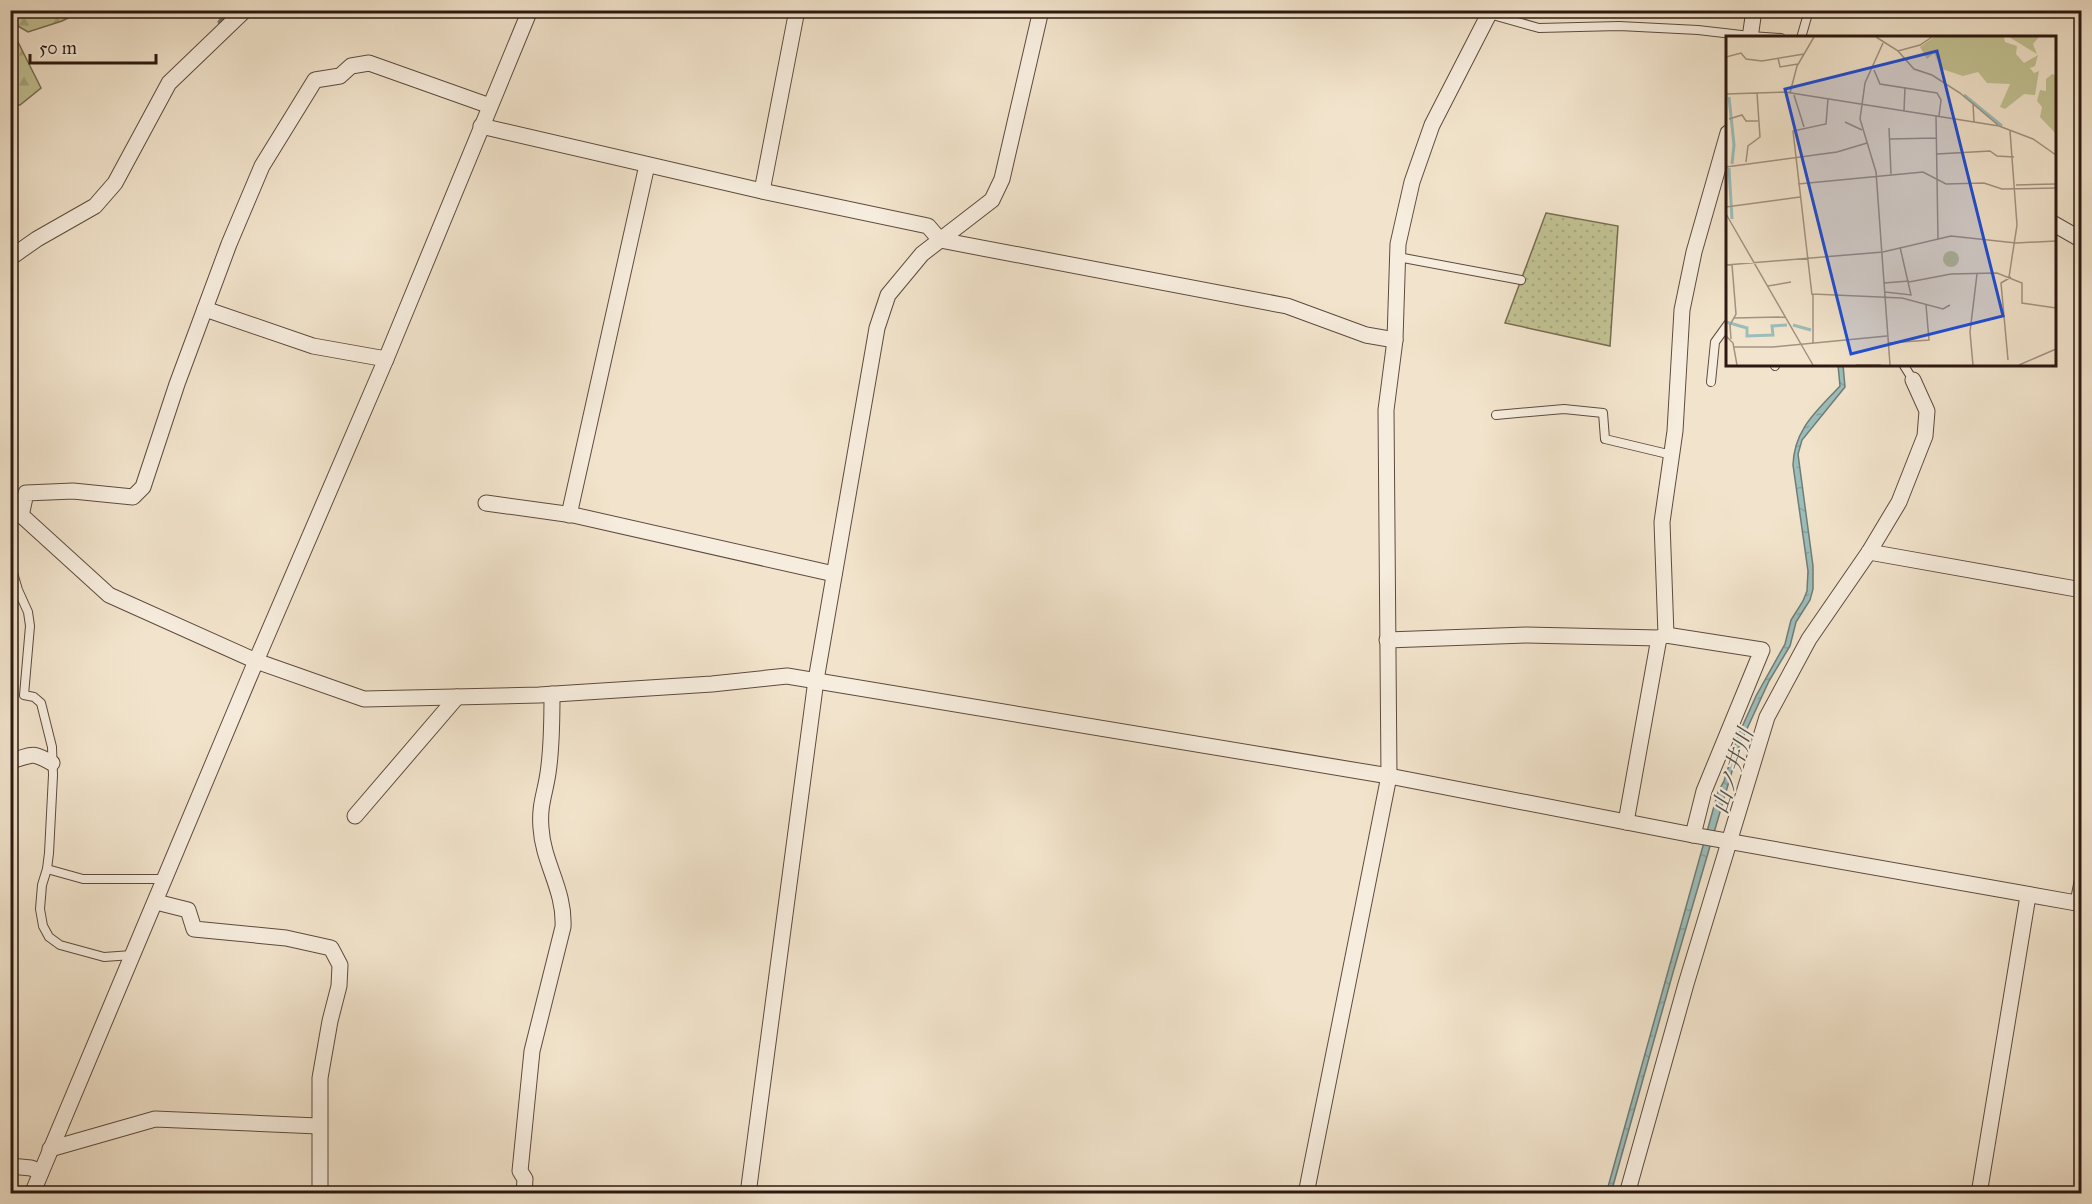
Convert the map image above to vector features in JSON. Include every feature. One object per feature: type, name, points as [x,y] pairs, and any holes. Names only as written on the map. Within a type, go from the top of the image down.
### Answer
[{"type":"street","points":[[10,258],[37,239],[95,206],[116,183],[170,83],[244,10]]},
{"type":"street","points":[[32,1194],[255,662],[386,359],[530,10]]},
{"type":"street","points":[[762,191],[797,10]]},
{"type":"street","points":[[748,1194],[816,680],[877,328],[888,295],[922,254],[992,200],[1002,179],[1041,10]]},
{"type":"street","points":[[1750,36],[1754,10]]},
{"type":"street","points":[[1306,1194],[1389,776],[1386,410],[1395,340],[1398,244],[1412,182],[1432,125],[1490,12]]},
{"type":"street","points":[[490,106],[369,63],[351,66],[340,76],[315,80],[262,166],[229,244],[143,487],[133,497],[73,491],[26,493],[16,510],[109,595],[255,662],[364,699],[552,694],[712,684],[787,676],[1389,776],[1693,835],[1898,870],[2028,896],[2080,904],[2082,882]]},
{"type":"street","points":[[481,126],[762,191],[928,226],[940,240],[1287,306],[1366,335],[1395,340]]},
{"type":"street","points":[[1626,822],[1662,637],[1662,522],[1675,431],[1682,310],[1694,252],[1726,140]]},
{"type":"street","points":[[569,515],[647,165]]},
{"type":"street","points":[[2056,225],[2082,240]]},
{"type":"street","points":[[206,309],[313,346],[386,359]]},
{"type":"street","points":[[1627,1194],[1686,984],[1767,717],[1809,639],[1869,552],[1899,502],[1925,436],[1927,411],[1913,380]]},
{"type":"street","points":[[486,502],[569,515],[834,574]]},
{"type":"street","points":[[1869,552],[2082,590]]},
{"type":"street","points":[[1387,640],[1526,634],[1662,637],[1762,650],[1704,791],[1693,835]]},
{"type":"street","points":[[525,1194],[525,1179],[520,1171],[532,1051],[563,927],[564,911],[541,832],[539,810],[548,775],[552,694]]},
{"type":"street","points":[[355,816],[457,697]]},
{"type":"street","points":[[10,760],[29,754],[39,755],[52,763]]},
{"type":"street","points":[[1979,1194],[2028,896]]},
{"type":"street","points":[[156,902],[188,910],[194,929],[286,938],[331,948],[340,965],[339,986],[320,1078],[318,1126],[320,1194]]},
{"type":"street","points":[[50,1149],[154,1119],[318,1126]]},
{"type":"street","points":[[10,1166],[31,1168],[41,1172]]},
{"type":"lane","points":[[1802,36],[1809,10]]},
{"type":"lane","points":[[1490,12],[1539,28],[1619,26],[1698,30],[1743,36]]},
{"type":"lane","points":[[1398,257],[1521,280]]},
{"type":"lane","points":[[1711,382],[1715,342],[1726,327]]},
{"type":"lane","points":[[1904,366],[1913,380]]},
{"type":"lane","points":[[1496,415],[1564,409],[1603,413],[1605,439],[1672,455]]},
{"type":"lane","points":[[10,563],[18,590],[28,612],[30,626],[24,695],[34,697],[41,703],[52,747],[53,775],[47,869],[42,885],[40,909],[43,926],[49,937],[60,945],[104,957],[133,955]]},
{"type":"lane","points":[[47,869],[83,879],[165,879]]},
{"type":"green space","points":[[10,11],[82,11],[62,21],[28,32],[11,22]]},
{"type":"green space","points":[[11,28],[41,88],[20,105],[11,105]]},
{"type":"green space","points":[[1546,213],[1618,226],[1610,346],[1505,323]]},
{"type":"water","name":"山ノ井川","points":[[1838,366],[1843,366],[1845,387],[1802,440],[1798,454],[1813,566],[1813,589],[1810,600],[1796,622],[1790,646],[1769,681],[1740,744],[1611,1193],[1606,1194],[1718,792],[1724,781],[1738,736],[1756,696],[1785,644],[1791,620],[1807,591],[1808,571],[1793,465],[1794,452],[1808,421],[1840,386]]},
{"type":"waterway","points":[[220,22],[232,10]]}]
